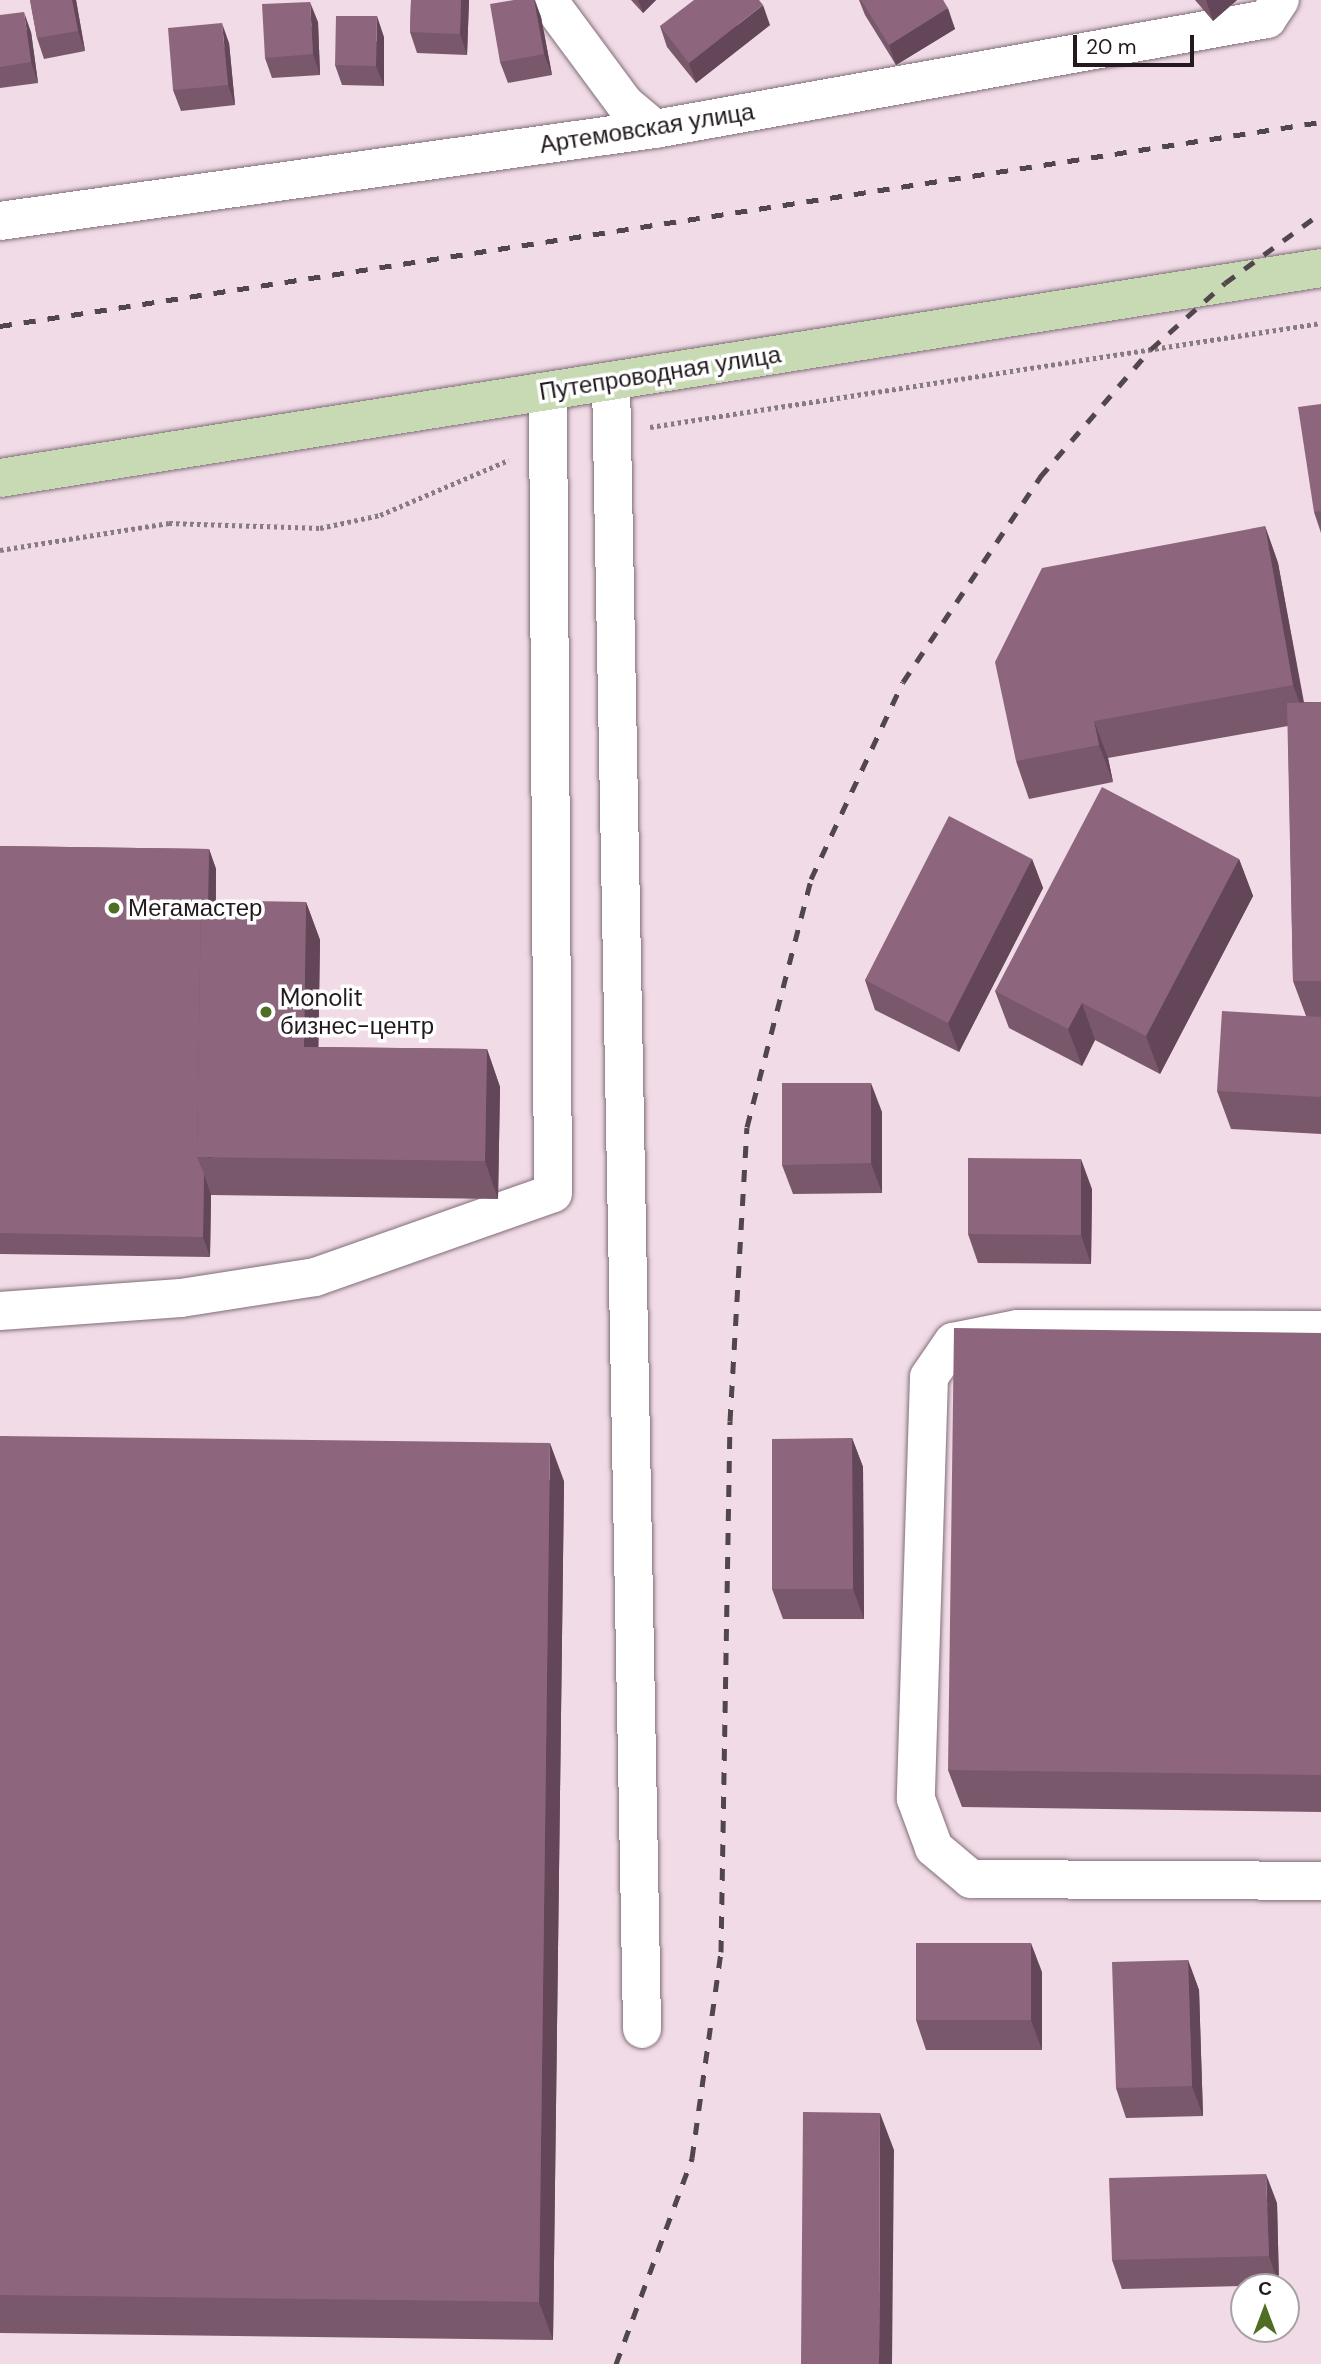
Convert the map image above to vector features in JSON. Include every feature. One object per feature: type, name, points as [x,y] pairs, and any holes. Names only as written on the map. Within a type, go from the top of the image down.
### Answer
[{"type":"main road","name":"Путепроводная улица","points":[[0,478],[1321,268]]},
{"type":"street","points":[[548,0],[625,104],[655,129]]},
{"type":"street","name":"Артемовская улица","points":[[0,221],[655,129],[1267,19],[1280,0]]},
{"type":"street","points":[[611,381],[642,2029]]},
{"type":"street","points":[[0,1311],[181,1298],[315,1278],[553,1193],[548,391]]},
{"type":"street","points":[[1321,1330],[1018,1329],[953,1342],[929,1377],[916,1798],[934,1848],[971,1879],[1321,1881]]},
{"type":"path","points":[[612,433],[1321,323]]},
{"type":"path","points":[[0,550],[169,523],[320,528],[380,515],[550,443]]},
{"type":"building","points":[[30,0],[72,0],[78,31],[37,38]]},
{"type":"building","points":[[411,0],[461,0],[460,34],[410,32]]},
{"type":"building","points":[[534,0],[544,54],[500,62],[490,4]]},
{"type":"building","points":[[694,0],[759,0],[763,5],[689,63],[660,26]]},
{"type":"building","points":[[861,0],[943,0],[948,8],[889,45]]},
{"type":"building","points":[[310,2],[313,54],[265,58],[262,4]]},
{"type":"building","points":[[24,12],[31,62],[0,67],[0,15]]},
{"type":"building","points":[[336,16],[377,16],[376,66],[335,65]]},
{"type":"building","points":[[222,23],[228,85],[173,90],[168,28]]},
{"type":"building","points":[[1321,404],[1321,511],[1314,512],[1298,407]]},
{"type":"building","points":[[1265,526],[1293,685],[1094,721],[1099,745],[1016,761],[995,662],[1042,568]]},
{"type":"building","points":[[1321,702],[1321,981],[1293,981],[1287,703]]},
{"type":"building","points":[[1102,787],[1239,859],[1146,1036],[1082,1003],[1068,1029],[995,991]]},
{"type":"building","points":[[949,816],[1032,859],[948,1023],[865,980]]},
{"type":"building","points":[[0,846],[209,849],[208,901],[201,901],[197,1157],[204,1174],[203,1237],[0,1233]]},
{"type":"building","name":"Monolit бизнес-центр","points":[[201,901],[306,902],[304,1047],[487,1049],[485,1161],[197,1157]]},
{"type":"building","points":[[1222,1011],[1321,1017],[1321,1097],[1217,1091]]},
{"type":"building","points":[[782,1083],[871,1083],[871,1163],[782,1165]]},
{"type":"building","points":[[968,1158],[1081,1159],[1081,1235],[968,1234]]},
{"type":"building","points":[[954,1328],[1321,1333],[1321,1775],[948,1770]]},
{"type":"building","points":[[0,1436],[550,1443],[539,2302],[0,2295]]},
{"type":"building","points":[[852,1438],[853,1589],[772,1589],[772,1439]]},
{"type":"building","points":[[916,1943],[1031,1943],[1031,2020],[916,2020]]},
{"type":"building","points":[[1188,1960],[1192,2086],[1116,2088],[1112,1962]]},
{"type":"building","points":[[803,2112],[880,2113],[879,2364],[801,2364]]},
{"type":"building","points":[[1266,2174],[1269,2256],[1112,2260],[1109,2178]]},
{"type":"railway","points":[[0,326],[1321,122]]},
{"type":"railway","points":[[616,2364],[692,2158],[721,1952],[730,1421],[747,1127],[811,879],[903,682],[1040,477],[1151,349],[1225,283],[1321,213]]},
{"type":"place","name":"Мегамастер","points":[[114,908]]},
{"type":"place","name":"Monolit бизнес-центр","points":[[266,1012]]}]
